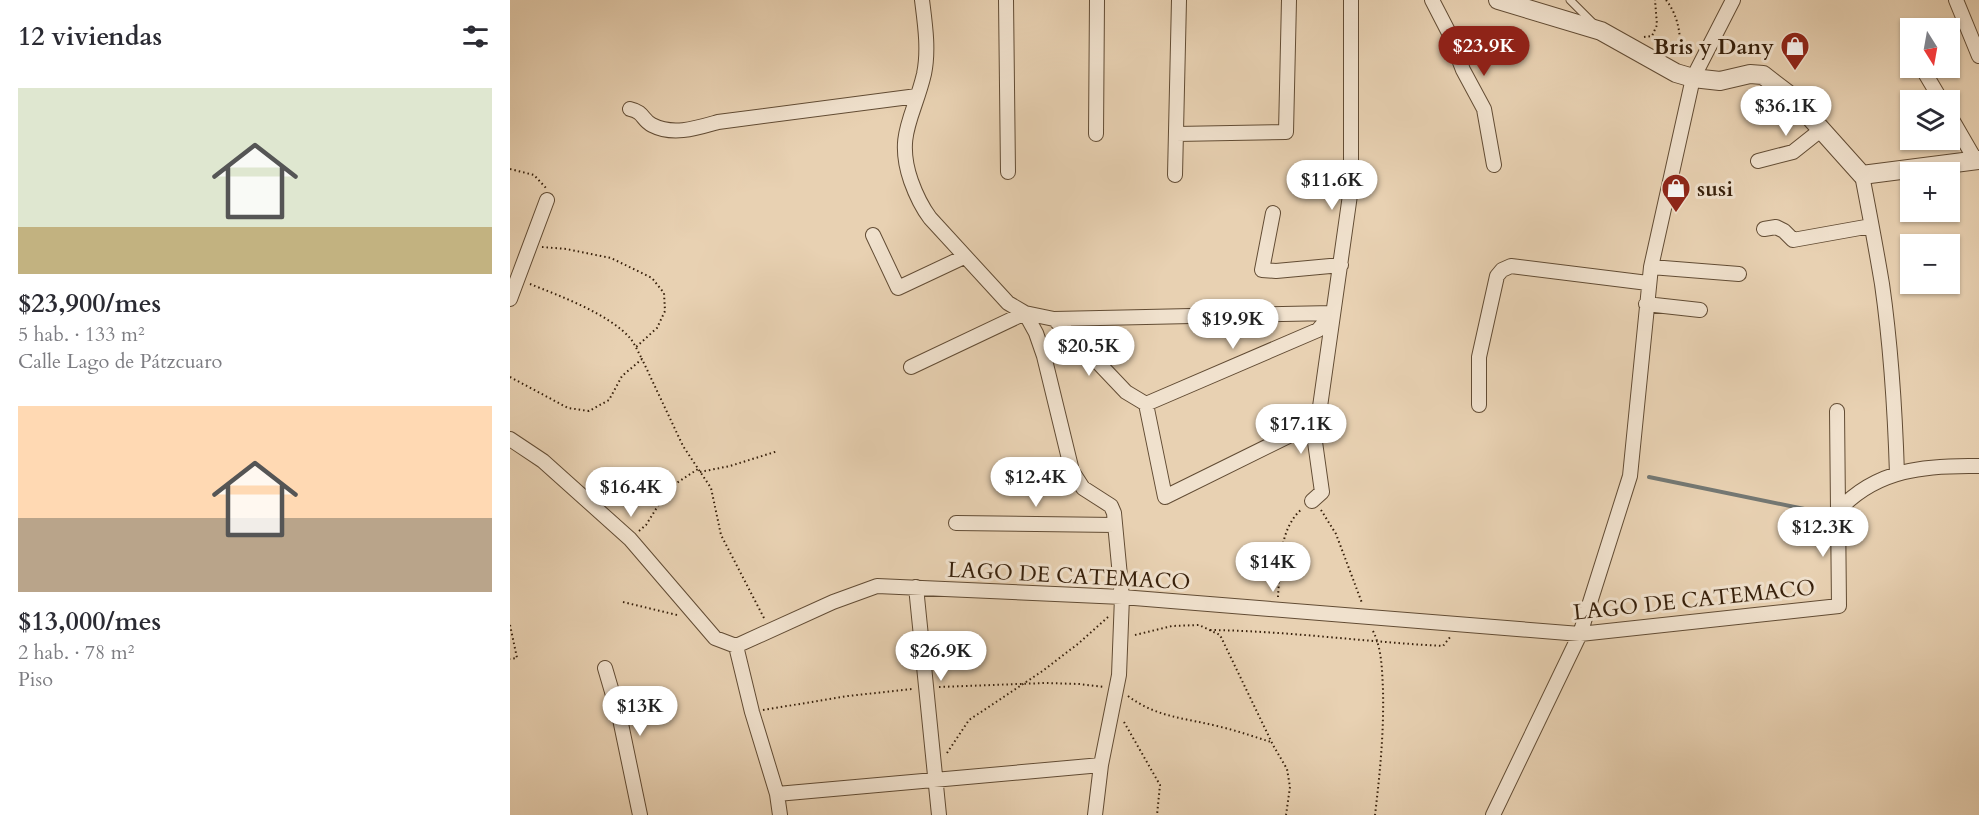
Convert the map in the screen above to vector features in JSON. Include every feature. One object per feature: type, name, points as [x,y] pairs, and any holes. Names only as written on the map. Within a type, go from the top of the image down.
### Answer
[{"type":"street","points":[[922,0],[926,43],[924,73],[906,131],[903,152],[910,178],[920,205],[964,257],[1008,303],[1025,313],[1054,319],[1333,313]]},
{"type":"street","points":[[1006,0],[1008,172]]},
{"type":"street","points":[[1096,134],[1097,0]]},
{"type":"street","points":[[1175,175],[1179,0]]},
{"type":"street","points":[[1176,134],[1286,132],[1289,0]]},
{"type":"street","points":[[1312,501],[1322,492],[1315,442],[1351,188],[1351,0]]},
{"type":"street","points":[[1432,0],[1448,31],[1463,70],[1484,109],[1494,165]]},
{"type":"street","points":[[1498,0],[1601,31],[1685,76],[1720,81],[1750,74],[1763,75],[1793,98],[1862,175],[1887,328],[1897,474]]},
{"type":"street","points":[[1493,815],[1580,634],[1630,476],[1648,283],[1685,76],[1733,0]]},
{"type":"street","points":[[1956,0],[1979,57]]},
{"type":"street","points":[[630,109],[639,111],[651,125],[667,130],[691,130],[718,122],[916,96]]},
{"type":"street","points":[[1758,161],[1793,152],[1822,129]]},
{"type":"street","points":[[1862,175],[1977,161],[1960,133]]},
{"type":"street","points":[[510,299],[547,200]]},
{"type":"street","points":[[1273,213],[1262,270],[1276,271],[1341,265]]},
{"type":"street","points":[[1764,229],[1776,226],[1793,240],[1871,226]]},
{"type":"street","points":[[873,235],[898,288],[964,257]]},
{"type":"street","points":[[1479,405],[1479,357],[1497,276],[1502,270],[1511,266],[1648,283]]},
{"type":"street","points":[[1651,267],[1738,274]]},
{"type":"street","points":[[1646,304],[1700,310]]},
{"type":"street","points":[[911,367],[1025,313]]},
{"type":"street","points":[[1025,313],[1036,333],[1044,356],[1072,471],[1083,488],[1111,506],[1114,513],[1122,601],[1119,675],[1101,765],[1095,815]]},
{"type":"street","points":[[1146,404],[1318,330],[1333,313]]},
{"type":"street","points":[[1054,319],[1126,393],[1146,404],[1166,497],[1317,422]]},
{"type":"street","points":[[1837,411],[1839,510]]},
{"type":"street","points":[[510,439],[543,461],[630,539],[715,638],[736,646],[752,712],[777,794],[780,815]]},
{"type":"street","points":[[1839,510],[1852,496],[1897,474],[1917,468],[1979,466]]},
{"type":"street","name":"LAGO DE CATEMACO","points":[[736,646],[833,602],[877,586],[1460,624],[1580,634],[1839,606],[1839,510]]},
{"type":"street","points":[[956,523],[1115,525]]},
{"type":"street","points":[[916,588],[939,815]]},
{"type":"street","points":[[605,668],[620,719],[640,815]]},
{"type":"street","points":[[777,794],[935,774],[1101,765]]},
{"type":"lane","points":[[1570,0],[1601,31]]},
{"type":"path","points":[[1642,37],[1652,36],[1657,25],[1655,0]]},
{"type":"path","points":[[1666,0],[1674,10],[1685,76]]},
{"type":"path","points":[[510,169],[534,175],[546,187],[547,200]]},
{"type":"path","points":[[530,246],[566,249],[611,258],[652,278],[664,293],[665,311],[657,328],[636,347]]},
{"type":"path","points":[[518,279],[583,307],[617,327],[636,347],[683,446],[711,488],[721,534],[771,631]]},
{"type":"path","points":[[510,377],[568,408],[589,411],[609,400],[622,376],[642,359]]},
{"type":"path","points":[[630,539],[646,525],[669,488],[699,470],[730,466],[778,451]]},
{"type":"path","points":[[935,774],[969,720],[1079,643],[1122,601]]},
{"type":"path","points":[[623,602],[700,621]]},
{"type":"path","points":[[1209,630],[1260,631],[1379,643],[1443,646],[1460,624]]},
{"type":"path","points":[[510,625],[517,658],[510,659]]},
{"type":"path","points":[[1120,639],[1172,626],[1199,625],[1220,635],[1271,742],[1287,769],[1290,787],[1287,815]]},
{"type":"path","points":[[1116,689],[1142,707],[1170,717],[1221,727],[1271,742]]},
{"type":"path","points":[[1112,708],[1123,721],[1160,785],[1157,815]]},
{"type":"waterway","name":"LAGO DE CATEMACO","points":[[1649,477],[1824,513]]},
{"type":"place","name":"Bris y Dany","points":[[1795,72]]},
{"type":"place","name":"susi","points":[[1676,214]]}]
